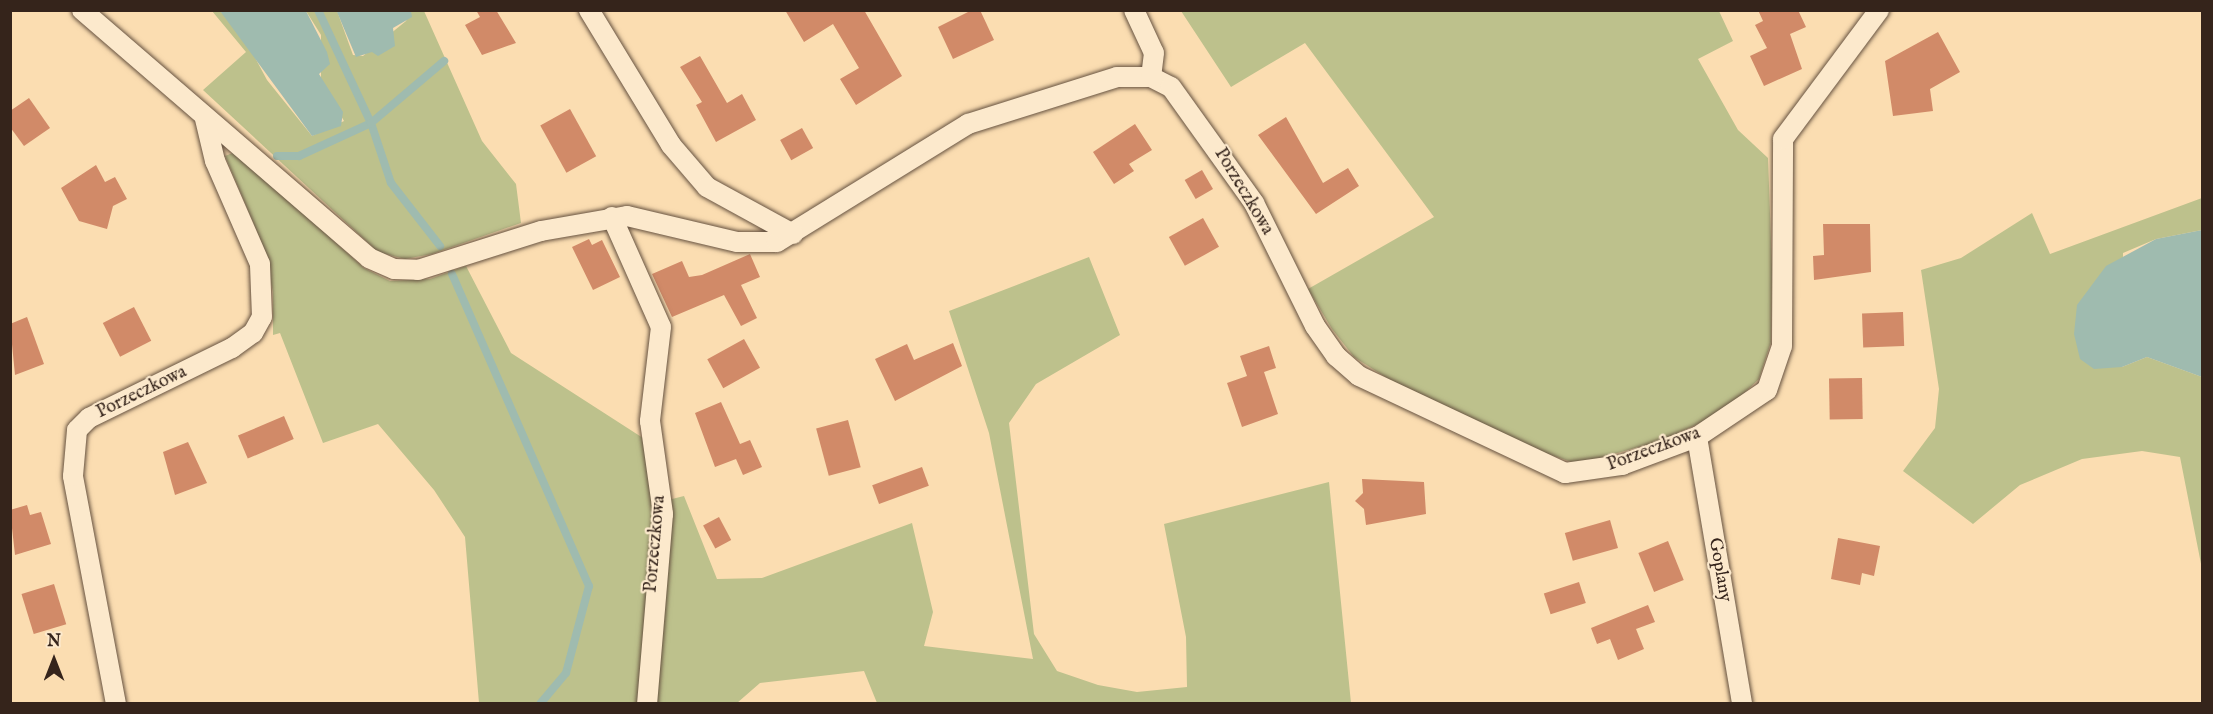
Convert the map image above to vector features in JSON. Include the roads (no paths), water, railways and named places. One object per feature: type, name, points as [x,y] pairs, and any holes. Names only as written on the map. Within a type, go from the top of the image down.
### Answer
[{"type":"street","points":[[82,10],[205,119],[234,138],[369,258],[394,269],[418,270],[541,231],[612,217],[760,244],[793,234],[968,124],[1117,77],[1151,77],[1154,53],[1134,10]]},
{"type":"street","points":[[589,10],[671,145],[707,187],[793,234]]},
{"type":"street","name":"Porzeczkowa","points":[[1151,77],[1171,87],[1211,139],[1254,203],[1315,326],[1359,376],[1565,473],[1622,465],[1697,437],[1743,408],[1776,376],[1782,346],[1783,139],[1880,10]]},
{"type":"street","name":"Porzeczkowa","points":[[116,704],[73,476],[77,430],[89,418],[232,348],[253,333],[262,317],[260,264],[215,161],[205,119]]},
{"type":"street","name":"Porzeczkowa","points":[[612,217],[661,327],[650,420],[663,514],[647,704]]},
{"type":"street","name":"Goplany","points":[[1697,437],[1742,704]]},
{"type":"waterway","points":[[318,10],[371,123],[391,183],[440,246]]},
{"type":"waterway","points":[[277,156],[299,156],[371,123],[444,61]]},
{"type":"waterway","points":[[452,274],[589,586],[566,673],[540,704]]}]
